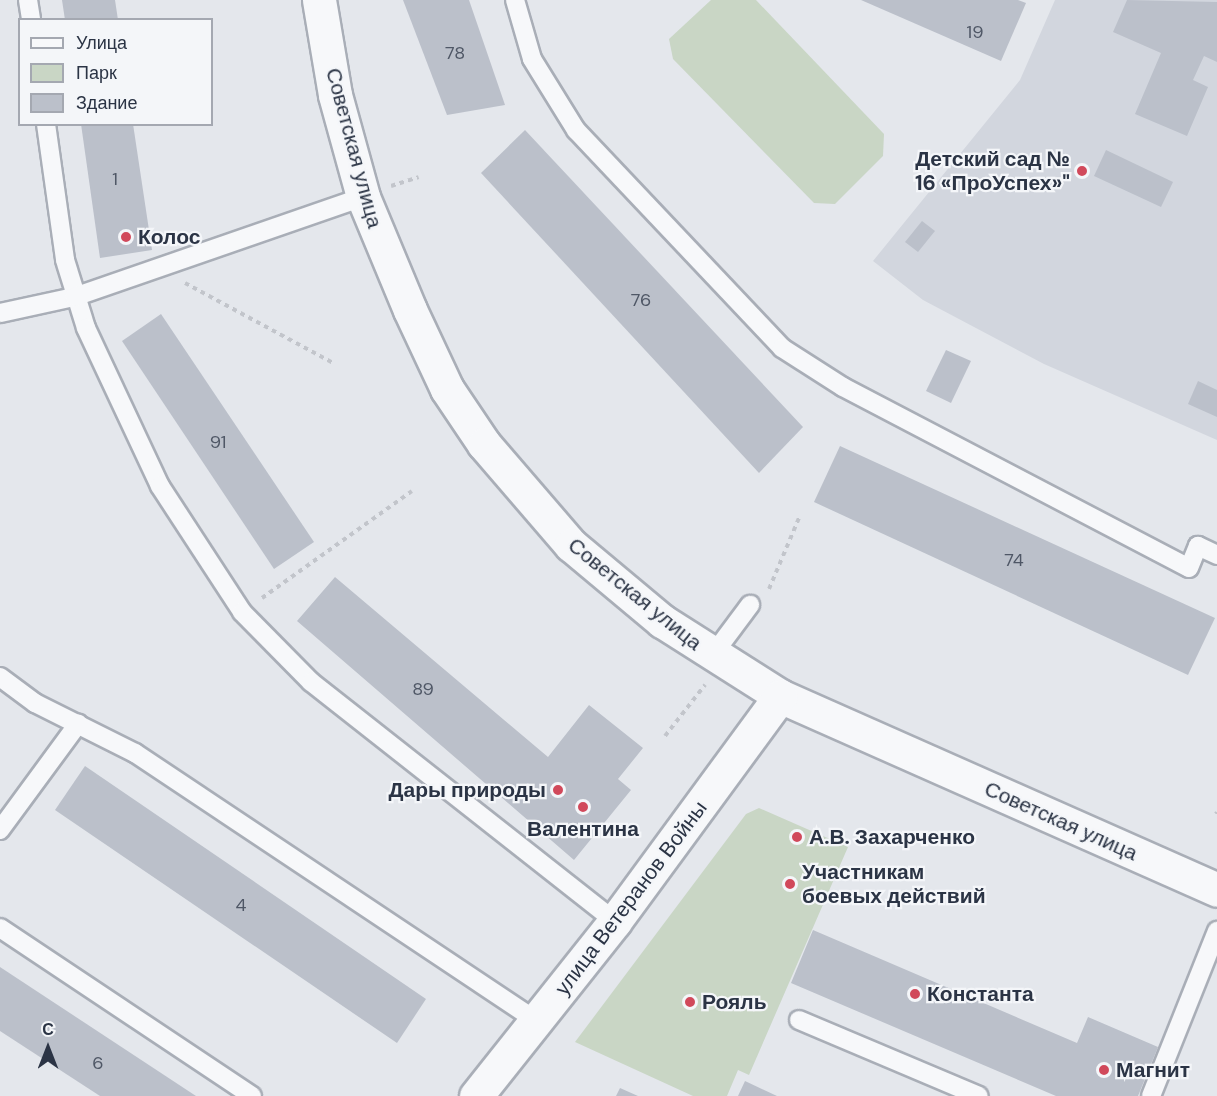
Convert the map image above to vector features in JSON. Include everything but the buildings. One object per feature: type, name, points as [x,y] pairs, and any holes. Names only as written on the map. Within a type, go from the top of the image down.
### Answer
[{"type":"street","name":"Советская улица","points":[[319,0],[335,95],[363,196],[447,389],[484,444],[572,545],[712,656],[780,696],[1217,890]]},
{"type":"street","name":"улица Ветеранов Войны","points":[[476,1096],[615,921],[780,696]]},
{"type":"lane","points":[[28,0],[31,18]]},
{"type":"lane","points":[[515,0],[532,59],[576,130],[782,348],[843,387],[1190,568],[1198,546],[1217,555]]},
{"type":"lane","points":[[46,126],[74,297],[160,486],[242,612],[310,682],[615,921]]},
{"type":"lane","points":[[0,313],[74,297],[363,196]]},
{"type":"lane","points":[[712,656],[750,605]]},
{"type":"lane","points":[[0,677],[36,704],[135,753],[537,1021]]},
{"type":"lane","points":[[0,830],[78,724]]},
{"type":"lane","points":[[0,928],[252,1096]]},
{"type":"lane","points":[[1151,1096],[1217,931]]},
{"type":"lane","points":[[799,1020],[979,1096]]},
{"type":"path","points":[[158,269],[334,364]]},
{"type":"path","points":[[242,612],[412,491]]},
{"type":"shaded area","name":"Детский сад № 16 «ПроУспех»\"","points":[[1055,0],[1217,0],[1217,440],[1044,364],[923,300],[873,261],[1020,80]]},
{"type":"green space","points":[[711,0],[756,0],[884,134],[883,156],[835,204],[814,203],[673,59],[669,39]]},
{"type":"green space","points":[[759,808],[848,847],[749,1075],[738,1070],[727,1096],[693,1096],[575,1042],[746,814]]},
{"type":"place","name":"Детский сад № 16 «ПроУспех»\"","points":[[1082,171]]},
{"type":"place","name":"Колос","points":[[126,237]]},
{"type":"place","name":"Дары природы","points":[[558,790]]},
{"type":"place","name":"Валентина","points":[[583,807]]},
{"type":"place","name":"А.В. Захарченко","points":[[797,837]]},
{"type":"place","name":"Участникам боевых действий","points":[[790,884]]},
{"type":"place","name":"Константа","points":[[915,994]]},
{"type":"place","name":"Рояль","points":[[690,1002]]},
{"type":"place","name":"Магнит","points":[[1104,1070]]}]
